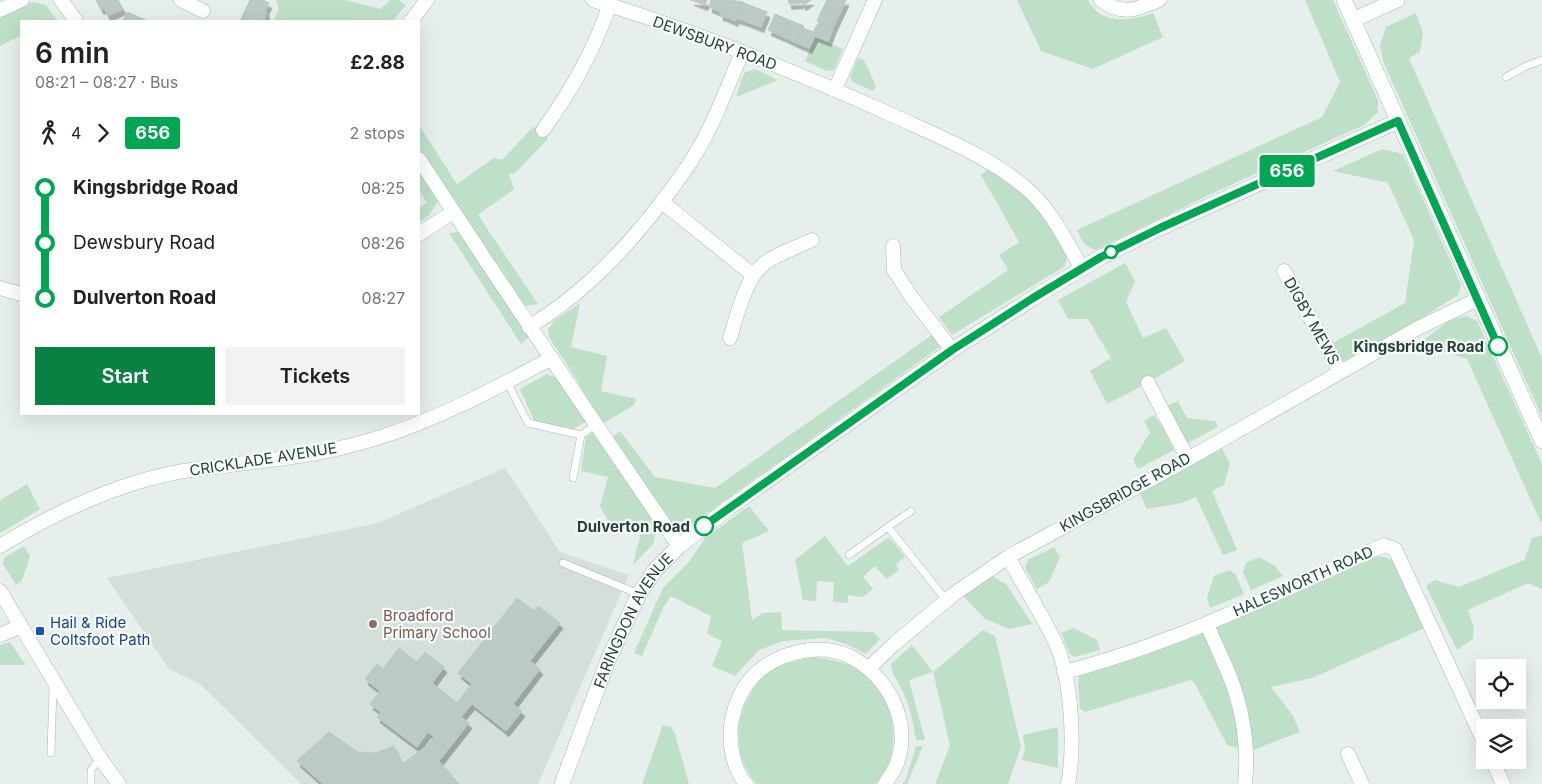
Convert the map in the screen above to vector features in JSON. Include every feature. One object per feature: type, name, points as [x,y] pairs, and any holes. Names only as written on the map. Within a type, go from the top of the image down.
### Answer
[{"type":"street","points":[[0,10],[22,0]]},
{"type":"street","points":[[61,0],[75,20]]},
{"type":"street","points":[[181,0],[203,11]]},
{"type":"street","points":[[412,20],[427,0]]},
{"type":"street","name":"DEWSBURY ROAD","points":[[593,0],[610,3],[835,89],[988,161],[1027,189],[1054,220],[1082,269]]},
{"type":"street","points":[[835,89],[875,0]]},
{"type":"street","points":[[1101,0],[1114,8],[1125,10],[1138,8],[1159,0]]},
{"type":"street","points":[[1344,0],[1542,441]]},
{"type":"street","points":[[1353,20],[1398,0]]},
{"type":"street","points":[[542,130],[559,108],[586,64],[610,3]]},
{"type":"street","points":[[529,327],[583,289],[598,276],[623,250],[662,202],[682,176],[704,139],[722,102],[742,52]]},
{"type":"street","name":"FARINGDON AVENUE","points":[[562,784],[608,660],[638,594],[655,570],[679,546],[730,507],[952,350],[1101,257],[1160,228],[1398,121]]},
{"type":"street","points":[[420,161],[529,327],[679,546]]},
{"type":"street","points":[[662,202],[753,275]]},
{"type":"street","points":[[420,233],[453,212]]},
{"type":"street","points":[[730,338],[740,306],[753,275],[765,262],[812,240]]},
{"type":"street","points":[[893,246],[894,270],[910,295],[952,350]]},
{"type":"street","name":"DIGBY MEWS","points":[[1284,271],[1340,371]]},
{"type":"street","points":[[0,288],[20,294]]},
{"type":"street","name":"KINGSBRIDGE ROAD","points":[[869,668],[946,600],[1008,557],[1188,459],[1340,371],[1432,321],[1478,299]]},
{"type":"street","name":"CRICKLADE AVENUE","points":[[0,546],[84,502],[137,482],[184,471],[286,458],[374,439],[478,398],[552,358]]},
{"type":"street","points":[[1148,383],[1188,459]]},
{"type":"street","name":"HALESWORTH ROAD","points":[[1064,672],[1134,652],[1207,624],[1384,545],[1395,549],[1476,724]]},
{"type":"street","points":[[1008,557],[1057,646],[1064,672],[1072,734],[1068,784]]},
{"type":"street","points":[[0,591],[100,758],[119,784]]},
{"type":"street","points":[[1207,624],[1231,678],[1240,711],[1246,758],[1245,784]]},
{"type":"street","points":[[0,635],[21,626]]},
{"type":"street","points":[[746,784],[733,757],[730,731],[735,704],[749,681],[768,663],[794,652],[821,650],[848,656],[869,668],[889,690],[899,714],[901,742],[895,767],[885,784]]},
{"type":"street","points":[[1348,754],[1362,784]]},
{"type":"street","points":[[1496,769],[1502,784]]},
{"type":"lane","points":[[1506,77],[1542,60]]},
{"type":"lane","points":[[507,382],[528,423],[580,435]]},
{"type":"lane","points":[[573,478],[580,435],[595,424]]},
{"type":"lane","points":[[849,555],[911,511]]},
{"type":"lane","points":[[888,527],[946,600]]},
{"type":"lane","points":[[563,563],[638,594]]},
{"type":"lane","points":[[51,753],[53,680]]},
{"type":"lane","points":[[91,784],[91,770],[100,758]]},
{"type":"shaded area","name":"Broadford Primary School","points":[[505,468],[560,552],[629,575],[538,784],[301,784],[200,684],[169,669],[107,578],[378,523]]},
{"type":"green space","points":[[276,0],[346,0],[380,9],[391,0],[399,0],[406,5],[393,20],[274,20],[279,9]]},
{"type":"green space","points":[[1017,0],[1088,0],[1100,14],[1117,19],[1136,18],[1153,13],[1163,37],[1093,69],[1041,51]]},
{"type":"green space","points":[[1305,0],[1333,0],[1378,100],[1378,112],[1364,125],[1211,194],[1095,250],[1084,244],[1077,230],[1322,117],[1340,82]]},
{"type":"green space","points":[[33,2],[46,5],[56,20],[20,20],[20,36],[0,46],[0,18]]},
{"type":"green space","points":[[1416,13],[1423,33],[1420,52],[1409,58],[1542,358],[1542,417],[1383,61],[1380,45],[1386,27]]},
{"type":"green space","points":[[815,37],[843,49],[834,70],[827,71],[805,61]]},
{"type":"green space","points":[[858,58],[864,60],[876,86],[873,91],[853,82],[850,77]]},
{"type":"green space","points":[[755,69],[778,80],[736,97],[744,73]]},
{"type":"green space","points":[[420,127],[457,184],[494,158],[502,160],[533,127],[543,130],[548,139],[514,174],[509,174],[514,189],[478,215],[538,304],[521,307],[420,150]]},
{"type":"green space","points":[[1382,149],[1403,154],[1461,285],[1458,295],[1422,318],[1342,362],[1331,344],[1405,303],[1414,240],[1388,183],[1333,171]]},
{"type":"green space","points":[[988,169],[1021,191],[1050,227],[1067,257],[1065,266],[952,335],[939,317],[1008,270],[999,255],[1019,242],[981,175]]},
{"type":"green space","points":[[420,172],[439,200],[429,215],[420,221],[420,207],[427,203],[420,192]]},
{"type":"green space","points":[[459,232],[529,337],[521,344],[449,233]]},
{"type":"green space","points":[[1125,263],[1135,281],[1126,302],[1143,338],[1166,328],[1185,361],[1107,404],[1090,371],[1111,358],[1088,319],[1068,319],[1058,300]]},
{"type":"green space","points":[[580,303],[571,347],[607,356],[601,391],[636,399],[634,405],[602,424],[549,337],[548,329],[555,320]]},
{"type":"green space","points":[[1466,316],[1477,321],[1542,464],[1542,525],[1467,359],[1418,344],[1450,320]]},
{"type":"green space","points":[[932,335],[941,346],[685,529],[675,530],[663,522],[669,518],[612,437],[620,431],[655,477],[715,488]]},
{"type":"green space","points":[[547,374],[560,379],[588,420],[571,431],[535,423],[520,389]]},
{"type":"green space","points":[[1178,401],[1187,418],[1215,421],[1218,427],[1188,443],[1167,406]]},
{"type":"green space","points":[[1154,415],[1174,450],[1138,469],[1133,459],[1150,433],[1144,421]]},
{"type":"green space","points":[[595,431],[657,527],[653,544],[633,565],[642,528],[609,522],[600,506],[608,477],[581,471],[586,437]]},
{"type":"green space","points":[[1221,446],[1230,464],[1224,485],[1212,491],[1237,550],[1223,555],[1196,497],[1182,503],[1147,509],[1139,492]]},
{"type":"green space","points":[[27,484],[40,509],[0,533],[0,500]]},
{"type":"green space","points":[[749,506],[769,531],[742,543],[752,620],[763,613],[781,612],[782,630],[873,632],[880,639],[866,654],[846,644],[825,638],[783,641],[759,650],[735,676],[712,666],[722,641],[707,634],[711,616],[671,596],[664,606],[642,656],[634,653],[663,588],[689,562],[705,538]]},
{"type":"green space","points":[[1542,535],[1542,589],[1528,583],[1468,610],[1474,628],[1473,639],[1457,650],[1426,586],[1435,580],[1459,587],[1524,560],[1532,538]]},
{"type":"green space","points":[[825,536],[848,566],[889,537],[905,557],[896,564],[899,570],[887,579],[875,566],[863,577],[873,589],[863,597],[848,595],[848,603],[833,602],[834,582],[817,581],[816,601],[803,600],[795,560]]},
{"type":"green space","points":[[24,546],[30,556],[22,581],[16,585],[3,564],[4,558]]},
{"type":"green space","points":[[1054,547],[1060,557],[1049,582],[1037,589],[1025,568],[1028,560]]},
{"type":"green space","points":[[1369,556],[1385,557],[1396,564],[1427,627],[1312,678],[1271,687],[1293,716],[1300,732],[1256,749],[1245,750],[1227,745],[1194,682],[1191,680],[1085,712],[1080,709],[1079,676],[1170,645]]},
{"type":"green space","points":[[1259,557],[1274,565],[1283,576],[1251,590],[1243,572],[1246,563]]},
{"type":"green space","points":[[1230,570],[1236,575],[1244,594],[1210,608],[1207,598],[1214,576]]},
{"type":"green space","points":[[992,576],[1007,585],[1032,624],[1009,629],[985,619],[963,596]]},
{"type":"green space","points":[[1074,628],[1097,640],[1100,650],[1075,657],[1070,654],[1061,633]]},
{"type":"green space","points":[[983,630],[995,636],[1021,747],[1008,784],[935,784],[950,745],[933,672]]},
{"type":"green space","points":[[10,642],[26,665],[0,665],[0,645]]},
{"type":"green space","points":[[912,645],[933,672],[909,680],[925,740],[916,740],[909,708],[893,674],[891,664]]},
{"type":"green space","points":[[815,657],[852,666],[874,683],[883,696],[893,725],[893,741],[891,756],[885,771],[876,784],[756,784],[745,767],[740,752],[739,727],[741,715],[751,692],[773,670],[791,662]]},
{"type":"green space","points":[[663,725],[671,727],[675,734],[689,784],[642,784]]},
{"type":"green space","points":[[1058,727],[1058,768],[1022,760],[1025,747],[1023,735]]},
{"type":"green space","points":[[916,746],[923,746],[907,784],[902,784],[906,779]]},
{"type":"building","points":[[96,0],[118,0],[123,9],[108,16],[104,8],[101,9]]},
{"type":"building","points":[[250,0],[263,0],[269,3],[263,20],[240,20]]},
{"type":"building","points":[[691,0],[707,0],[705,5]]},
{"type":"building","points":[[711,0],[730,0],[724,16],[720,15],[721,12],[709,7]]},
{"type":"building","points":[[730,0],[742,2],[735,21],[724,16]]},
{"type":"building","points":[[788,0],[800,0],[801,3],[789,4]]},
{"type":"building","points":[[801,0],[811,0],[803,5]]},
{"type":"building","points":[[827,0],[846,0],[839,15],[823,8]]},
{"type":"building","points":[[742,2],[754,7],[748,22],[736,18]]},
{"type":"building","points":[[754,7],[767,12],[761,27],[748,22]]},
{"type":"building","points":[[823,8],[839,15],[833,28],[817,21]]},
{"type":"building","points":[[127,12],[146,20],[123,20]]},
{"type":"building","points":[[775,14],[789,20],[782,36],[768,30]]},
{"type":"building","points":[[789,20],[804,26],[797,43],[782,36]]},
{"type":"building","points":[[819,22],[833,28],[828,41],[815,36],[813,32]]},
{"type":"building","points":[[803,28],[813,32],[815,36],[809,48],[797,43]]},
{"type":"building","points":[[517,598],[534,611],[538,606],[560,623],[530,661],[540,669],[513,704],[522,711],[506,731],[472,704],[461,717],[469,723],[439,761],[459,784],[323,784],[297,761],[329,732],[358,752],[375,753],[394,746],[403,764],[428,745],[434,737],[428,732],[417,747],[377,717],[381,712],[370,704],[380,691],[365,679],[377,664],[383,669],[399,648],[417,662],[425,652],[444,667],[432,683],[457,703],[472,684],[458,673]]},
{"type":"bus line","name":"656","points":[[704,526],[952,350],[1101,257],[1160,228],[1398,121],[1498,346]]},
{"type":"place","name":"Kingsbridge Road","points":[[1498,346]]},
{"type":"place","name":"Dulverton Road","points":[[704,526]]},
{"type":"place","name":"Broadford Primary School","points":[[373,624]]},
{"type":"place","name":"Hail & Ride Coltsfoot Path","points":[[40,631]]}]
